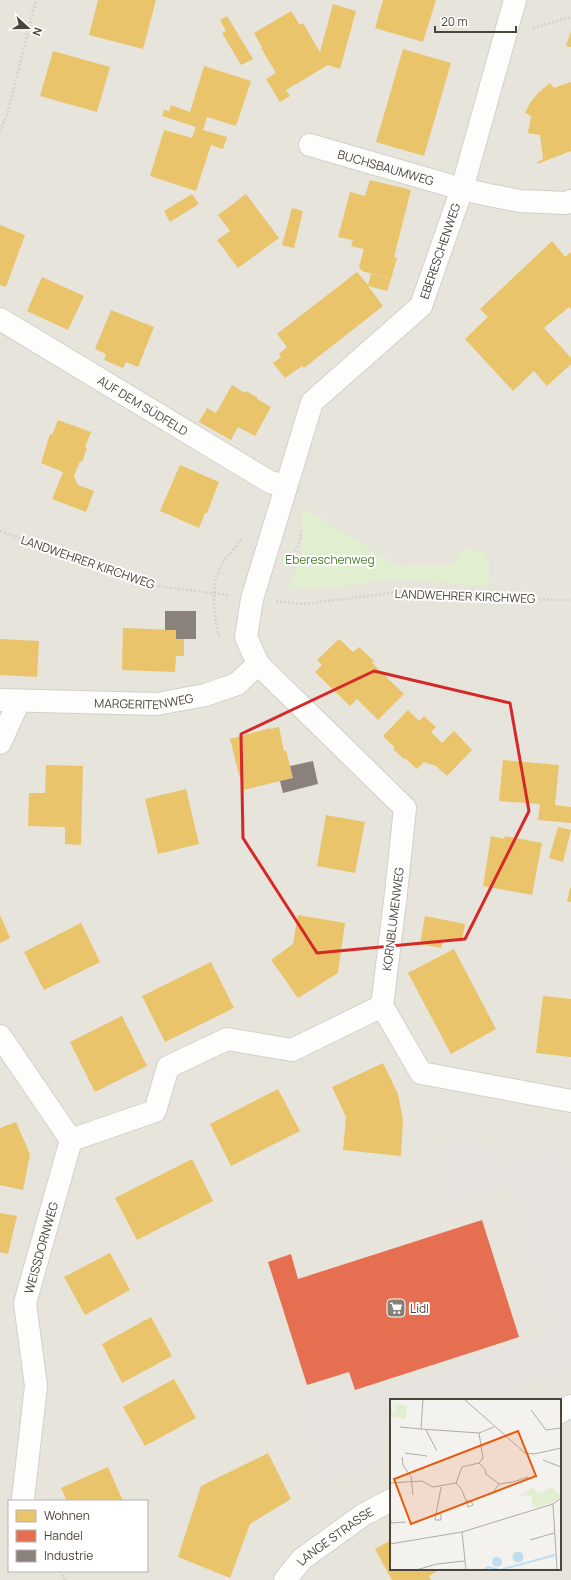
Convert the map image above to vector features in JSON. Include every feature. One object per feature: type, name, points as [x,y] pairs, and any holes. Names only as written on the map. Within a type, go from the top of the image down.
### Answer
[{"type":"street","name":"EBERESCHENWEG","points":[[258,664],[246,637],[252,599],[285,486],[312,402],[421,306],[462,189],[515,0]]},
{"type":"street","name":"BUCHSBAUMWEG","points":[[310,145],[462,189],[520,201],[566,203],[571,201]]},
{"type":"street","name":"AUF DEM SÜDFELD","points":[[1,322],[270,482],[285,486]]},
{"type":"street","name":"MARGERITENWEG","points":[[0,743],[9,700],[157,704],[204,695],[237,684],[258,664]]},
{"type":"street","name":"KORNBLUMENWEG","points":[[258,664],[405,808],[382,1006]]},
{"type":"street","points":[[0,1036],[71,1140],[155,1111],[168,1067],[227,1039],[292,1050],[382,1006],[421,1073],[571,1101]]},
{"type":"street","name":"WEISSDORNWEG","points":[[23,1499],[36,1386],[25,1303],[71,1140]]},
{"type":"street","points":[[561,1411],[571,1406]]},
{"type":"street","name":"LANGE STRASSE","points":[[285,1580],[302,1559],[363,1515],[390,1501]]},
{"type":"path","points":[[0,131],[7,114],[36,0]]},
{"type":"path","points":[[508,23],[531,29],[571,18]]},
{"type":"path","name":"LANDWEHRER KIRCHWEG","points":[[0,531],[156,586],[200,592]]},
{"type":"path","name":"LANDWEHRER KIRCHWEG","points":[[303,604],[399,592],[571,600]]},
{"type":"highlighted area","points":[[374,671],[510,703],[529,811],[465,939],[317,953],[243,838],[241,734]]},
{"type":"shaded area","points":[[0,0],[571,0],[571,1580],[0,1580]]},
{"type":"shaded area","points":[[475,1137],[479,1147],[500,1141],[506,1163],[565,1147],[571,1162],[571,1366],[475,1399],[390,1399],[390,1428],[378,1433],[386,1461],[325,1486],[294,1395],[347,1379],[355,1399],[552,1332],[510,1187],[449,1201],[432,1146]]},
{"type":"green space","name":"Ebereschenweg","points":[[302,507],[397,566],[452,565],[463,548],[484,552],[490,562],[488,587],[401,579],[339,587],[289,590],[302,551]]},
{"type":"building: Wohnen","points":[[98,0],[156,0],[143,49],[89,35]]},
{"type":"building: Wohnen","points":[[383,0],[436,0],[423,42],[375,28]]},
{"type":"building: Wohnen","points":[[333,4],[356,11],[340,69],[328,65],[286,90],[290,96],[280,102],[266,79],[276,73],[254,33],[291,11],[300,25],[303,23],[320,52]]},
{"type":"building: Wohnen","points":[[227,16],[253,59],[241,65],[222,33],[226,31],[220,20]]},
{"type":"building: Wohnen","points":[[571,31],[571,47],[566,46]]},
{"type":"building: Wohnen","points":[[403,49],[451,63],[424,156],[376,142]]},
{"type":"building: Wohnen","points":[[53,51],[110,67],[97,112],[40,96]]},
{"type":"building: Wohnen","points":[[204,66],[251,81],[236,126],[207,117],[203,130],[227,137],[223,149],[211,145],[196,191],[150,176],[164,130],[192,138],[196,127],[162,116],[164,110],[169,111],[171,105],[190,112]]},
{"type":"building: Wohnen","points":[[571,82],[571,151],[537,164],[537,162],[543,159],[540,135],[528,133],[531,116],[525,113],[530,103],[539,92],[550,83],[554,88]]},
{"type":"building: Wohnen","points":[[370,180],[411,190],[394,257],[397,258],[391,279],[362,271],[359,267],[364,249],[351,246],[353,240],[338,237],[350,192],[365,196]]},
{"type":"building: Wohnen","points":[[192,194],[199,204],[170,222],[164,211]]},
{"type":"building: Wohnen","points":[[246,194],[279,238],[238,268],[217,240],[230,231],[218,215]]},
{"type":"building: Wohnen","points":[[292,208],[303,211],[294,248],[282,245]]},
{"type":"building: Wohnen","points":[[0,225],[25,235],[6,287],[0,285]]},
{"type":"building: Wohnen","points":[[552,241],[565,257],[571,252],[571,309],[569,307],[544,328],[571,358],[571,364],[547,386],[534,371],[513,391],[465,339],[488,317],[480,309]]},
{"type":"building: Wohnen","points":[[357,272],[368,285],[371,274],[391,279],[387,291],[368,286],[383,306],[304,368],[302,366],[285,378],[273,363],[281,357],[279,354],[287,347],[277,334]]},
{"type":"building: Wohnen","points":[[42,277],[84,296],[68,330],[27,311]]},
{"type":"building: Wohnen","points":[[111,310],[154,327],[138,367],[126,362],[123,368],[104,360],[106,354],[95,349]]},
{"type":"building: Wohnen","points":[[232,385],[245,393],[246,391],[271,407],[255,436],[238,427],[231,440],[199,422],[207,408],[216,413]]},
{"type":"building: Wohnen","points":[[58,420],[91,432],[85,447],[87,448],[82,462],[80,461],[74,476],[78,485],[94,491],[86,512],[52,499],[63,472],[41,463],[50,434],[52,435]]},
{"type":"building: Wohnen","points":[[180,465],[219,482],[207,513],[205,513],[199,528],[160,511]]},
{"type":"building: Wohnen","points":[[123,628],[176,630],[176,639],[184,639],[184,656],[176,656],[175,672],[122,670]]},
{"type":"building: Wohnen","points":[[0,639],[39,641],[37,677],[0,675]]},
{"type":"building: Wohnen","points":[[339,639],[353,652],[359,647],[374,661],[372,663],[404,694],[378,720],[357,699],[350,706],[315,672],[322,665],[317,660]]},
{"type":"building: Wohnen","points":[[408,710],[419,721],[424,716],[436,727],[431,732],[442,743],[454,731],[472,750],[447,776],[436,766],[424,762],[417,769],[393,749],[395,748],[383,736]]},
{"type":"building: Wohnen","points":[[279,727],[284,751],[286,750],[293,778],[243,790],[230,739]]},
{"type":"building: Wohnen","points":[[503,760],[559,765],[555,805],[571,807],[571,823],[538,820],[540,804],[499,801]]},
{"type":"building: Wohnen","points":[[46,765],[83,766],[81,845],[65,844],[65,827],[28,826],[29,793],[45,793]]},
{"type":"building: Wohnen","points":[[186,789],[199,844],[158,854],[145,799]]},
{"type":"building: Wohnen","points":[[326,815],[365,822],[355,873],[317,866]]},
{"type":"building: Wohnen","points":[[558,827],[571,830],[563,862],[549,858]]},
{"type":"building: Wohnen","points":[[491,836],[504,839],[505,836],[542,843],[532,895],[483,886]]},
{"type":"building: Wohnen","points":[[570,888],[571,902],[567,902]]},
{"type":"building: Wohnen","points":[[0,915],[10,938],[0,943]]},
{"type":"building: Wohnen","points":[[298,915],[345,923],[338,973],[298,998],[271,960],[293,944]]},
{"type":"building: Wohnen","points":[[425,916],[465,924],[462,942],[443,939],[441,948],[420,944]]},
{"type":"building: Wohnen","points":[[81,923],[100,962],[44,990],[24,952]]},
{"type":"building: Wohnen","points":[[454,949],[496,1029],[451,1054],[408,973]]},
{"type":"building: Wohnen","points":[[211,962],[234,1008],[165,1042],[142,996]]},
{"type":"building: Wohnen","points":[[543,996],[571,999],[571,1057],[536,1053]]},
{"type":"building: Wohnen","points":[[122,1016],[147,1066],[95,1092],[70,1042]]},
{"type":"building: Wohnen","points":[[383,1063],[398,1094],[403,1120],[401,1156],[343,1150],[346,1117],[332,1087]]},
{"type":"building: Wohnen","points":[[278,1089],[300,1131],[231,1166],[210,1124]]},
{"type":"building: Wohnen","points":[[16,1122],[30,1154],[23,1190],[0,1185],[0,1128]]},
{"type":"building: Wohnen","points":[[192,1159],[213,1201],[137,1240],[115,1198]]},
{"type":"building: Wohnen","points":[[0,1213],[17,1216],[8,1254],[0,1252]]},
{"type":"building: Wohnen","points":[[110,1253],[130,1290],[85,1315],[64,1277]]},
{"type":"building: Wohnen","points":[[151,1317],[172,1356],[122,1383],[102,1344]]},
{"type":"building: Wohnen","points":[[174,1379],[196,1418],[145,1446],[123,1407]]},
{"type":"building: Wohnen","points":[[268,1453],[291,1499],[250,1524],[230,1578],[178,1557],[201,1486]]},
{"type":"building: Wohnen","points":[[108,1467],[123,1500],[67,1500],[61,1488]]},
{"type":"building: Wohnen","points":[[390,1541],[390,1570],[439,1570],[429,1576],[431,1580],[392,1580],[375,1549]]},
{"type":"building: Handel","name":"Lidl","points":[[482,1220],[519,1337],[355,1390],[349,1372],[307,1385],[268,1262],[291,1254],[298,1279]]},
{"type":"building: Industrie","points":[[165,611],[196,611],[196,639],[176,639],[176,630],[165,630]]},
{"type":"building: Industrie","points":[[313,761],[318,784],[283,793],[280,781],[293,778],[290,766]]},
{"type":"place","name":"Lidl","points":[[396,1308]]}]
